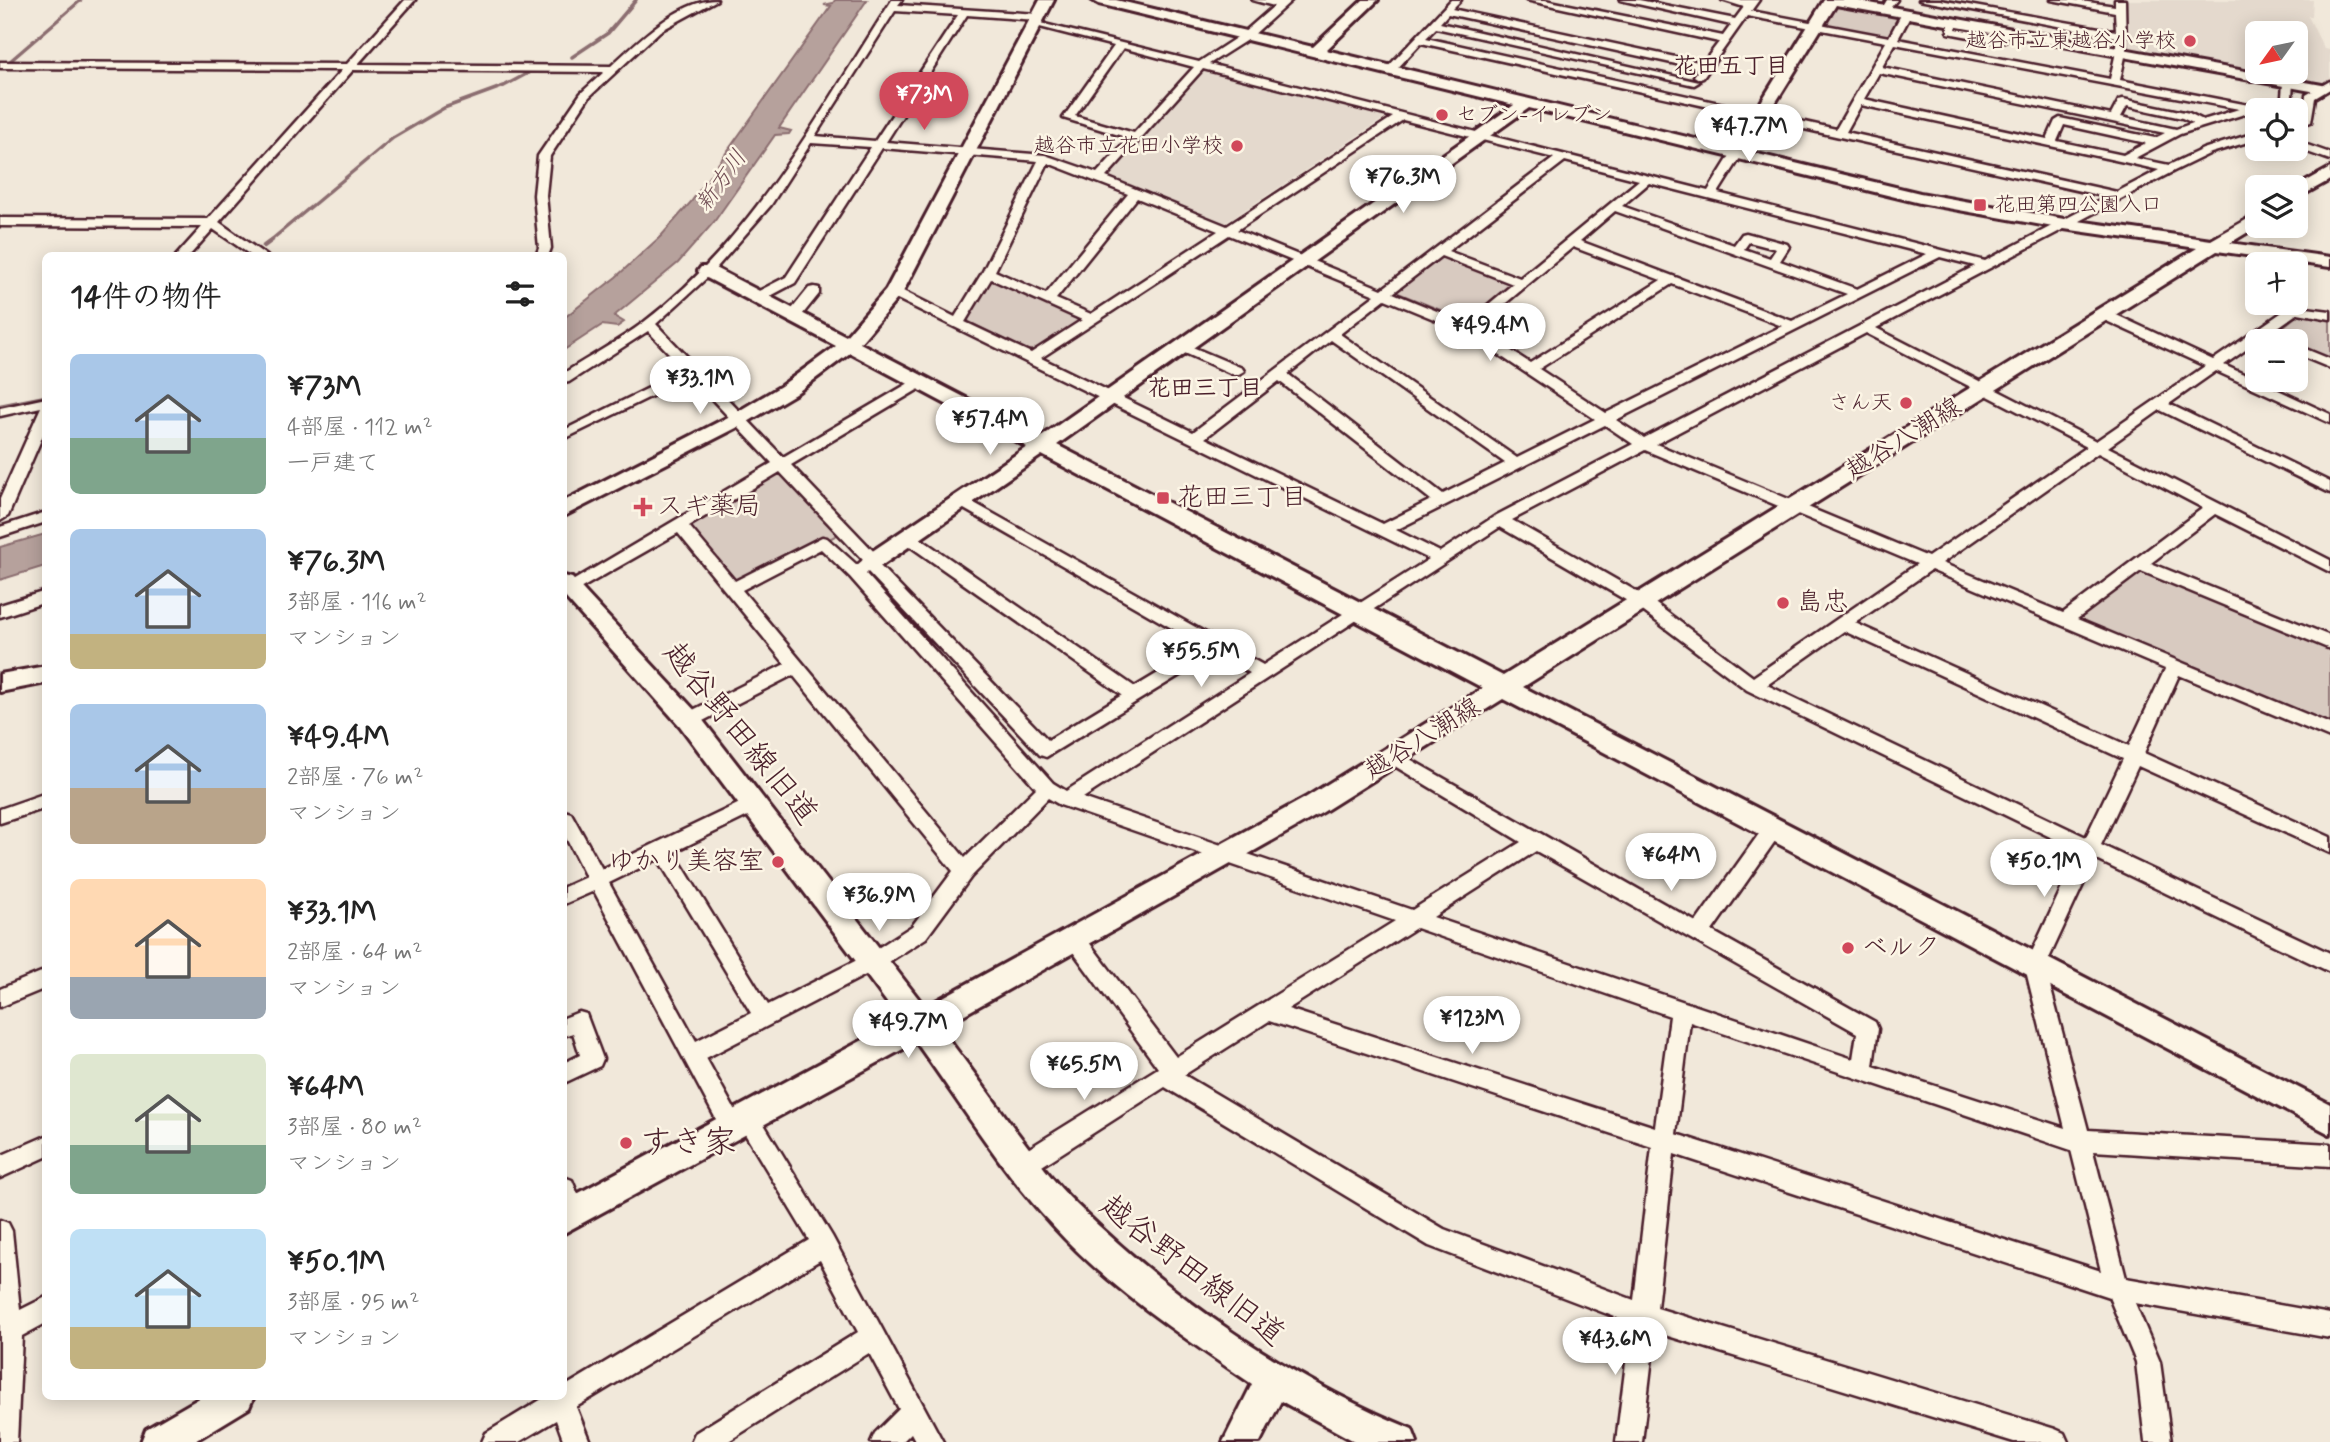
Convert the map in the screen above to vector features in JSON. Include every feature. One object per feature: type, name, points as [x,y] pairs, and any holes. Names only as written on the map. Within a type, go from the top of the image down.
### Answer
[{"type":"street","points":[[186,252],[410,0]]},
{"type":"street","points":[[543,252],[540,195],[544,156],[585,95],[612,69],[657,29],[712,0]]},
{"type":"street","points":[[567,504],[739,419],[788,390],[849,345],[894,292],[1047,0]]},
{"type":"street","points":[[1099,0],[1930,200],[2246,252]]},
{"type":"street","points":[[1257,0],[1284,3]]},
{"type":"street","points":[[1316,52],[1371,0]]},
{"type":"street","points":[[1390,70],[1457,0]]},
{"type":"street","points":[[1531,0],[1634,27],[1725,40]]},
{"type":"street","points":[[1625,0],[1738,23]]},
{"type":"street","points":[[1727,0],[1817,27],[2245,107]]},
{"type":"street","points":[[1711,195],[1832,0],[1889,5],[1907,13],[2245,75]]},
{"type":"street","points":[[1924,0],[2120,35]]},
{"type":"street","points":[[2056,0],[2120,5],[2121,52],[2114,83]]},
{"type":"street","points":[[1099,178],[1201,65],[1246,36],[1284,3]]},
{"type":"street","points":[[567,377],[649,324],[707,271],[767,204],[894,4],[1037,20],[1201,65],[1986,265]]},
{"type":"street","points":[[1543,13],[1551,4]]},
{"type":"street","points":[[1683,98],[1750,6]]},
{"type":"street","points":[[1446,11],[1575,36],[1705,67]]},
{"type":"street","points":[[756,298],[791,279],[964,12]]},
{"type":"street","points":[[1840,134],[1907,13]]},
{"type":"street","points":[[2081,16],[2120,23]]},
{"type":"street","points":[[1433,24],[1694,82]]},
{"type":"street","points":[[1564,53],[1575,36]]},
{"type":"street","points":[[1419,39],[2118,196]]},
{"type":"street","points":[[1121,44],[1068,117],[1136,137]]},
{"type":"street","points":[[4,65],[612,69]]},
{"type":"street","points":[[1876,69],[2176,132]]},
{"type":"street","points":[[2296,84],[2327,88]]},
{"type":"street","points":[[2308,102],[2310,97],[2327,88]]},
{"type":"street","points":[[1858,101],[2170,169]]},
{"type":"street","points":[[2115,119],[2123,102],[2185,115],[2202,124]]},
{"type":"street","points":[[866,566],[1042,446],[1526,103]]},
{"type":"street","points":[[2124,159],[2176,132],[2245,112]]},
{"type":"street","points":[[1031,359],[1402,116]]},
{"type":"street","points":[[2051,143],[2060,121],[2157,142]]},
{"type":"street","points":[[808,139],[1045,158],[1099,178],[1468,328],[1643,444],[2330,731]]},
{"type":"street","points":[[1066,800],[1500,520],[2170,169],[2207,151],[2245,139]]},
{"type":"street","points":[[2308,149],[2330,157]]},
{"type":"street","points":[[1195,438],[1563,157]]},
{"type":"street","points":[[958,323],[988,273],[1045,158]]},
{"type":"street","points":[[2308,187],[2330,173]]},
{"type":"street","points":[[1468,328],[1647,178]]},
{"type":"street","points":[[1048,300],[1135,193]]},
{"type":"street","points":[[1614,206],[1857,293]]},
{"type":"street","points":[[0,222],[212,223],[255,252]]},
{"type":"street","name":"越谷八潮線","points":[[567,1206],[740,1123],[1227,856],[1394,757],[2245,226]]},
{"type":"street","points":[[1571,242],[1792,325]]},
{"type":"street","points":[[1441,252],[1521,283]]},
{"type":"street","points":[[1384,530],[1938,253]]},
{"type":"street","points":[[2308,261],[2330,262]]},
{"type":"street","points":[[707,271],[2330,1121]]},
{"type":"street","points":[[988,273],[1091,319]]},
{"type":"street","points":[[1530,369],[1671,279]]},
{"type":"street","points":[[793,317],[814,291]]},
{"type":"street","points":[[894,292],[1440,558]]},
{"type":"street","points":[[2308,310],[2330,315]]},
{"type":"street","points":[[2105,315],[2330,419]]},
{"type":"street","points":[[2266,329],[2283,315]]},
{"type":"street","points":[[649,324],[781,464],[1047,788],[1066,800],[1681,1011],[2066,1139],[2330,1155]]},
{"type":"street","points":[[1866,327],[2330,567]]},
{"type":"street","points":[[1331,334],[1516,464]]},
{"type":"street","points":[[1753,687],[1846,625],[2245,344]]},
{"type":"street","points":[[1183,347],[1237,371]]},
{"type":"street","points":[[2308,354],[2330,364]]},
{"type":"street","points":[[567,434],[693,371]]},
{"type":"street","points":[[1279,374],[1442,501]]},
{"type":"street","points":[[567,587],[919,383]]},
{"type":"street","points":[[0,412],[42,403]]},
{"type":"street","points":[[2159,404],[2330,488]]},
{"type":"street","points":[[0,516],[42,419]]},
{"type":"street","points":[[962,502],[1262,672]]},
{"type":"street","points":[[2065,620],[2214,507]]},
{"type":"street","points":[[0,532],[42,518]]},
{"type":"street","points":[[1500,520],[1642,601],[1753,687],[2330,962]]},
{"type":"street","points":[[679,524],[964,871]]},
{"type":"street","points":[[909,538],[1134,695]]},
{"type":"street","points":[[732,589],[822,542],[866,566],[1046,750],[1214,646]]},
{"type":"street","points":[[2139,564],[2330,643]]},
{"type":"street","name":"越谷野田線旧道","points":[[567,589],[689,720],[874,961],[1023,1165],[1064,1215],[1131,1275],[1198,1327],[1274,1378],[1355,1424],[1399,1442]]},
{"type":"street","points":[[0,611],[42,597]]},
{"type":"street","points":[[1846,625],[2330,845]]},
{"type":"street","points":[[689,720],[796,666]]},
{"type":"street","points":[[2158,1442],[2148,1362],[2117,1288],[2035,967],[2175,666]]},
{"type":"street","points":[[0,683],[42,675]]},
{"type":"street","points":[[1394,757],[1536,842],[1868,1029],[1862,1072]]},
{"type":"street","points":[[692,1054],[874,961],[919,932],[964,871],[1047,788]]},
{"type":"street","points":[[0,816],[42,801]]},
{"type":"street","points":[[567,895],[753,805]]},
{"type":"street","points":[[567,824],[692,1054],[824,1244],[930,1442]]},
{"type":"street","points":[[1700,932],[1773,829]]},
{"type":"street","points":[[1023,1165],[1536,842]]},
{"type":"street","points":[[662,849],[764,1016]]},
{"type":"street","points":[[1075,939],[1171,1074],[1437,1238],[1646,1317],[2055,1442]]},
{"type":"street","points":[[0,998],[42,981]]},
{"type":"street","points":[[1629,1442],[1646,1317],[1662,1140],[1681,1011]]},
{"type":"street","points":[[1268,1012],[2117,1288],[2330,1326]]},
{"type":"street","points":[[567,1026],[579,1021],[592,1059],[567,1072]]},
{"type":"street","points":[[0,1167],[42,1148]]},
{"type":"street","points":[[0,1231],[5,1331],[4,1442]]},
{"type":"street","points":[[567,1399],[824,1244]]},
{"type":"street","points":[[5,1331],[42,1311]]},
{"type":"street","points":[[704,1442],[873,1336]]},
{"type":"street","points":[[1241,1442],[1274,1378]]},
{"type":"street","points":[[159,1442],[230,1400]]},
{"type":"street","points":[[495,1442],[565,1400]]},
{"type":"street","points":[[562,1402],[577,1442]]},
{"type":"street","points":[[884,1442],[914,1412]]},
{"type":"shaded area","name":"越谷市立東越谷小学校","points":[[2122,0],[2313,0],[2312,16],[2308,16],[2324,49],[2330,50],[2330,78],[2316,87],[2299,84],[2308,84],[2308,21],[2245,21],[2245,74],[2123,52]]},
{"type":"shaded area","points":[[1836,5],[1899,16],[1888,37],[1828,27],[1824,25]]},
{"type":"shaded area","name":"越谷市立花田小学校","points":[[1201,69],[1386,117],[1225,223],[1106,175]]},
{"type":"shaded area","points":[[1445,257],[1508,282],[1510,286],[1468,321],[1393,291],[1439,258]]},
{"type":"shaded area","points":[[993,279],[1078,318],[1078,323],[1036,350],[1027,350],[969,322],[967,318],[988,280]]},
{"type":"shaded area","points":[[2298,315],[2330,318],[2330,362],[2308,352],[2308,329],[2281,329]]},
{"type":"shaded area","points":[[781,464],[845,531],[732,589],[679,524]]},
{"type":"shaded area","points":[[2142,567],[2330,646],[2330,728],[2072,622]]},
{"type":"water","name":"新方川","points":[[835,0],[867,0],[779,128],[791,131],[789,134],[775,135],[714,222],[678,263],[614,316],[624,322],[617,327],[602,325],[567,348],[567,316],[616,277],[661,236],[691,202],[831,6],[824,5]]},
{"type":"water","points":[[42,535],[42,567],[0,580],[0,547]]},
{"type":"waterway","points":[[9,62],[81,0]]},
{"type":"waterway","points":[[407,10],[416,0]]},
{"type":"waterway","points":[[572,57],[608,33],[636,0]]},
{"type":"waterway","points":[[385,34],[404,13]]},
{"type":"waterway","points":[[359,64],[382,38]]},
{"type":"waterway","points":[[270,241],[393,138],[444,108],[504,86],[530,72]]},
{"type":"waterway","points":[[264,246],[272,240]]},
{"type":"waterway","points":[[0,406],[42,398]]},
{"type":"place","name":"越谷市立東越谷小学校","points":[[2190,41]]},
{"type":"place","name":"セブン-イレブン","points":[[1442,115]]},
{"type":"place","name":"越谷市立花田小学校","points":[[1237,146]]},
{"type":"place","name":"花田第四公園入口","points":[[1980,205]]},
{"type":"place","name":"さん天","points":[[1906,403]]},
{"type":"place","name":"花田三丁目","points":[[1163,498]]},
{"type":"place","name":"スギ薬局","points":[[643,507]]},
{"type":"place","name":"島忠","points":[[1783,603]]},
{"type":"place","name":"ゆかり美容室","points":[[778,862]]},
{"type":"place","name":"ベルク","points":[[1848,948]]},
{"type":"place","name":"すき家","points":[[626,1143]]},
{"type":"district","name":"花田五丁目","points":[[1731,67]]},
{"type":"district","name":"花田三丁目","points":[[1205,389]]}]
